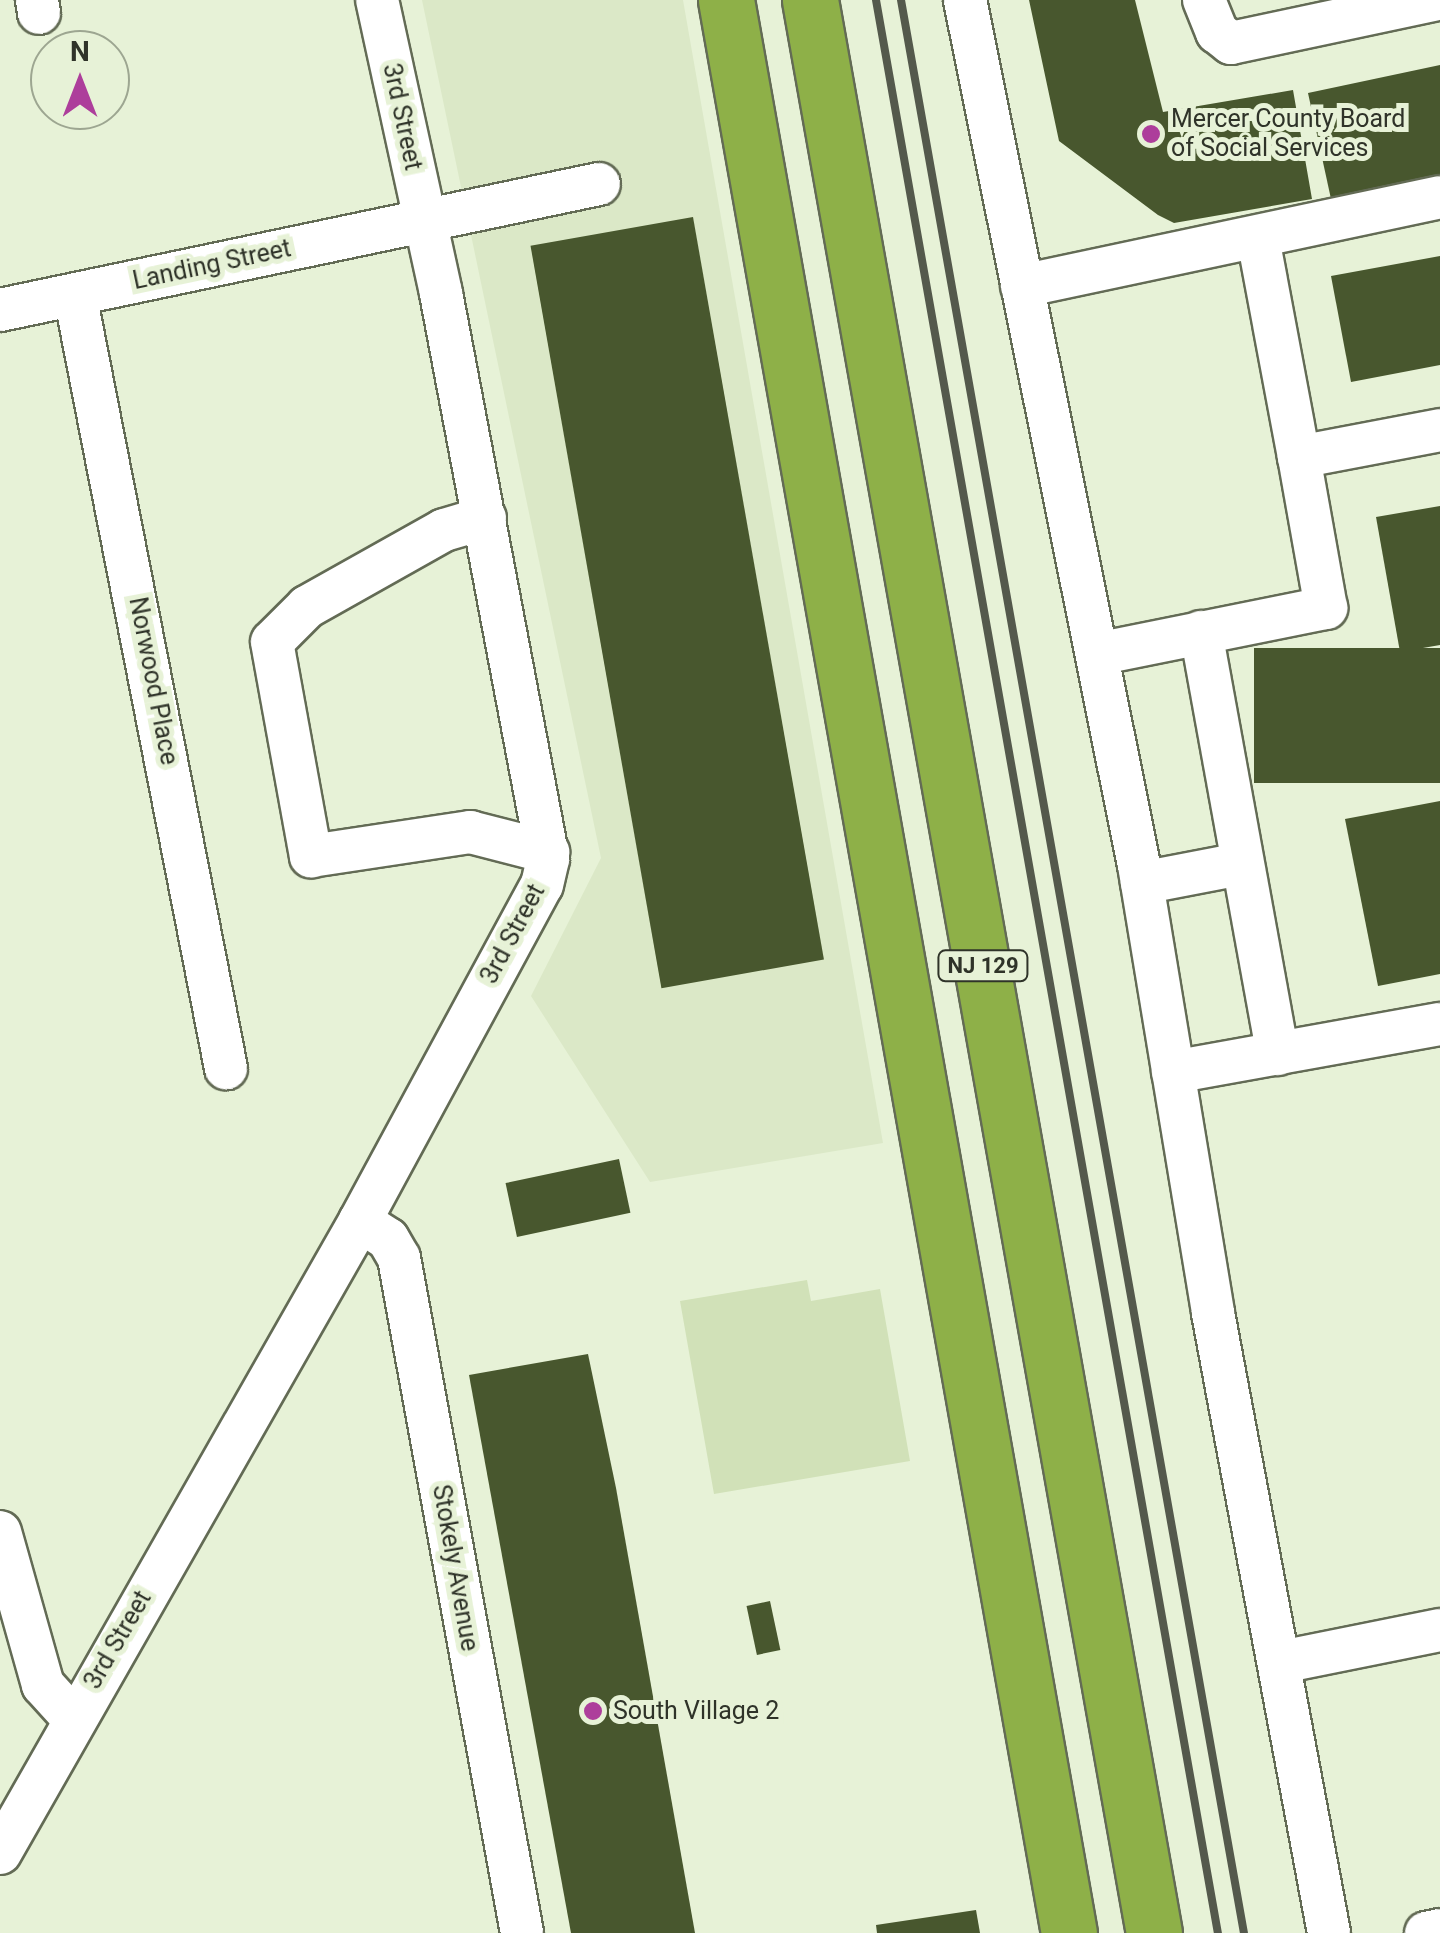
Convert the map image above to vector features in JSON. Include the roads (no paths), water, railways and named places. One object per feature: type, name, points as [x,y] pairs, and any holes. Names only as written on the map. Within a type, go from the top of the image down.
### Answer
[{"type":"highway","name":"NJ 129","points":[[726,0],[1069,1933]]},
{"type":"highway","name":"NJ 129","points":[[810,0],[1154,1933]]},
{"type":"street","name":"3rd Street","points":[[0,1853],[360,1221],[542,885],[548,852],[485,518],[377,0]]},
{"type":"street","points":[[965,0],[1142,883],[1329,1933]]},
{"type":"street","points":[[1204,0],[1218,32],[1231,43],[1434,0]]},
{"type":"street","name":"Landing Street","points":[[0,310],[599,184]]},
{"type":"street","points":[[1022,286],[1440,197]]},
{"type":"street","points":[[1097,654],[1326,608],[1258,238]]},
{"type":"street","name":"Norwood Place","points":[[75,294],[226,1068]]},
{"type":"street","points":[[1299,457],[1440,430]]},
{"type":"street","points":[[485,518],[444,530],[307,607],[272,642],[311,856],[470,832],[548,852]]},
{"type":"street","points":[[1202,632],[1278,1054]]},
{"type":"street","points":[[1142,883],[1241,864]]},
{"type":"street","points":[[1174,1072],[1440,1024]]},
{"type":"street","name":"Stokely Avenue","points":[[360,1221],[388,1239],[399,1258],[522,1933]]},
{"type":"street","points":[[0,1532],[42,1685],[74,1718]]},
{"type":"street","points":[[1282,1662],[1440,1630]]},
{"type":"street","points":[[1426,1933],[1440,1930]]},
{"type":"railway","points":[[876,0],[1218,1933]]},
{"type":"railway","points":[[901,0],[1244,1933]]},
{"type":"place","name":"Mercer County Board of Social Services","points":[[1151,134]]},
{"type":"place","name":"South Village 2","points":[[593,1711]]}]
